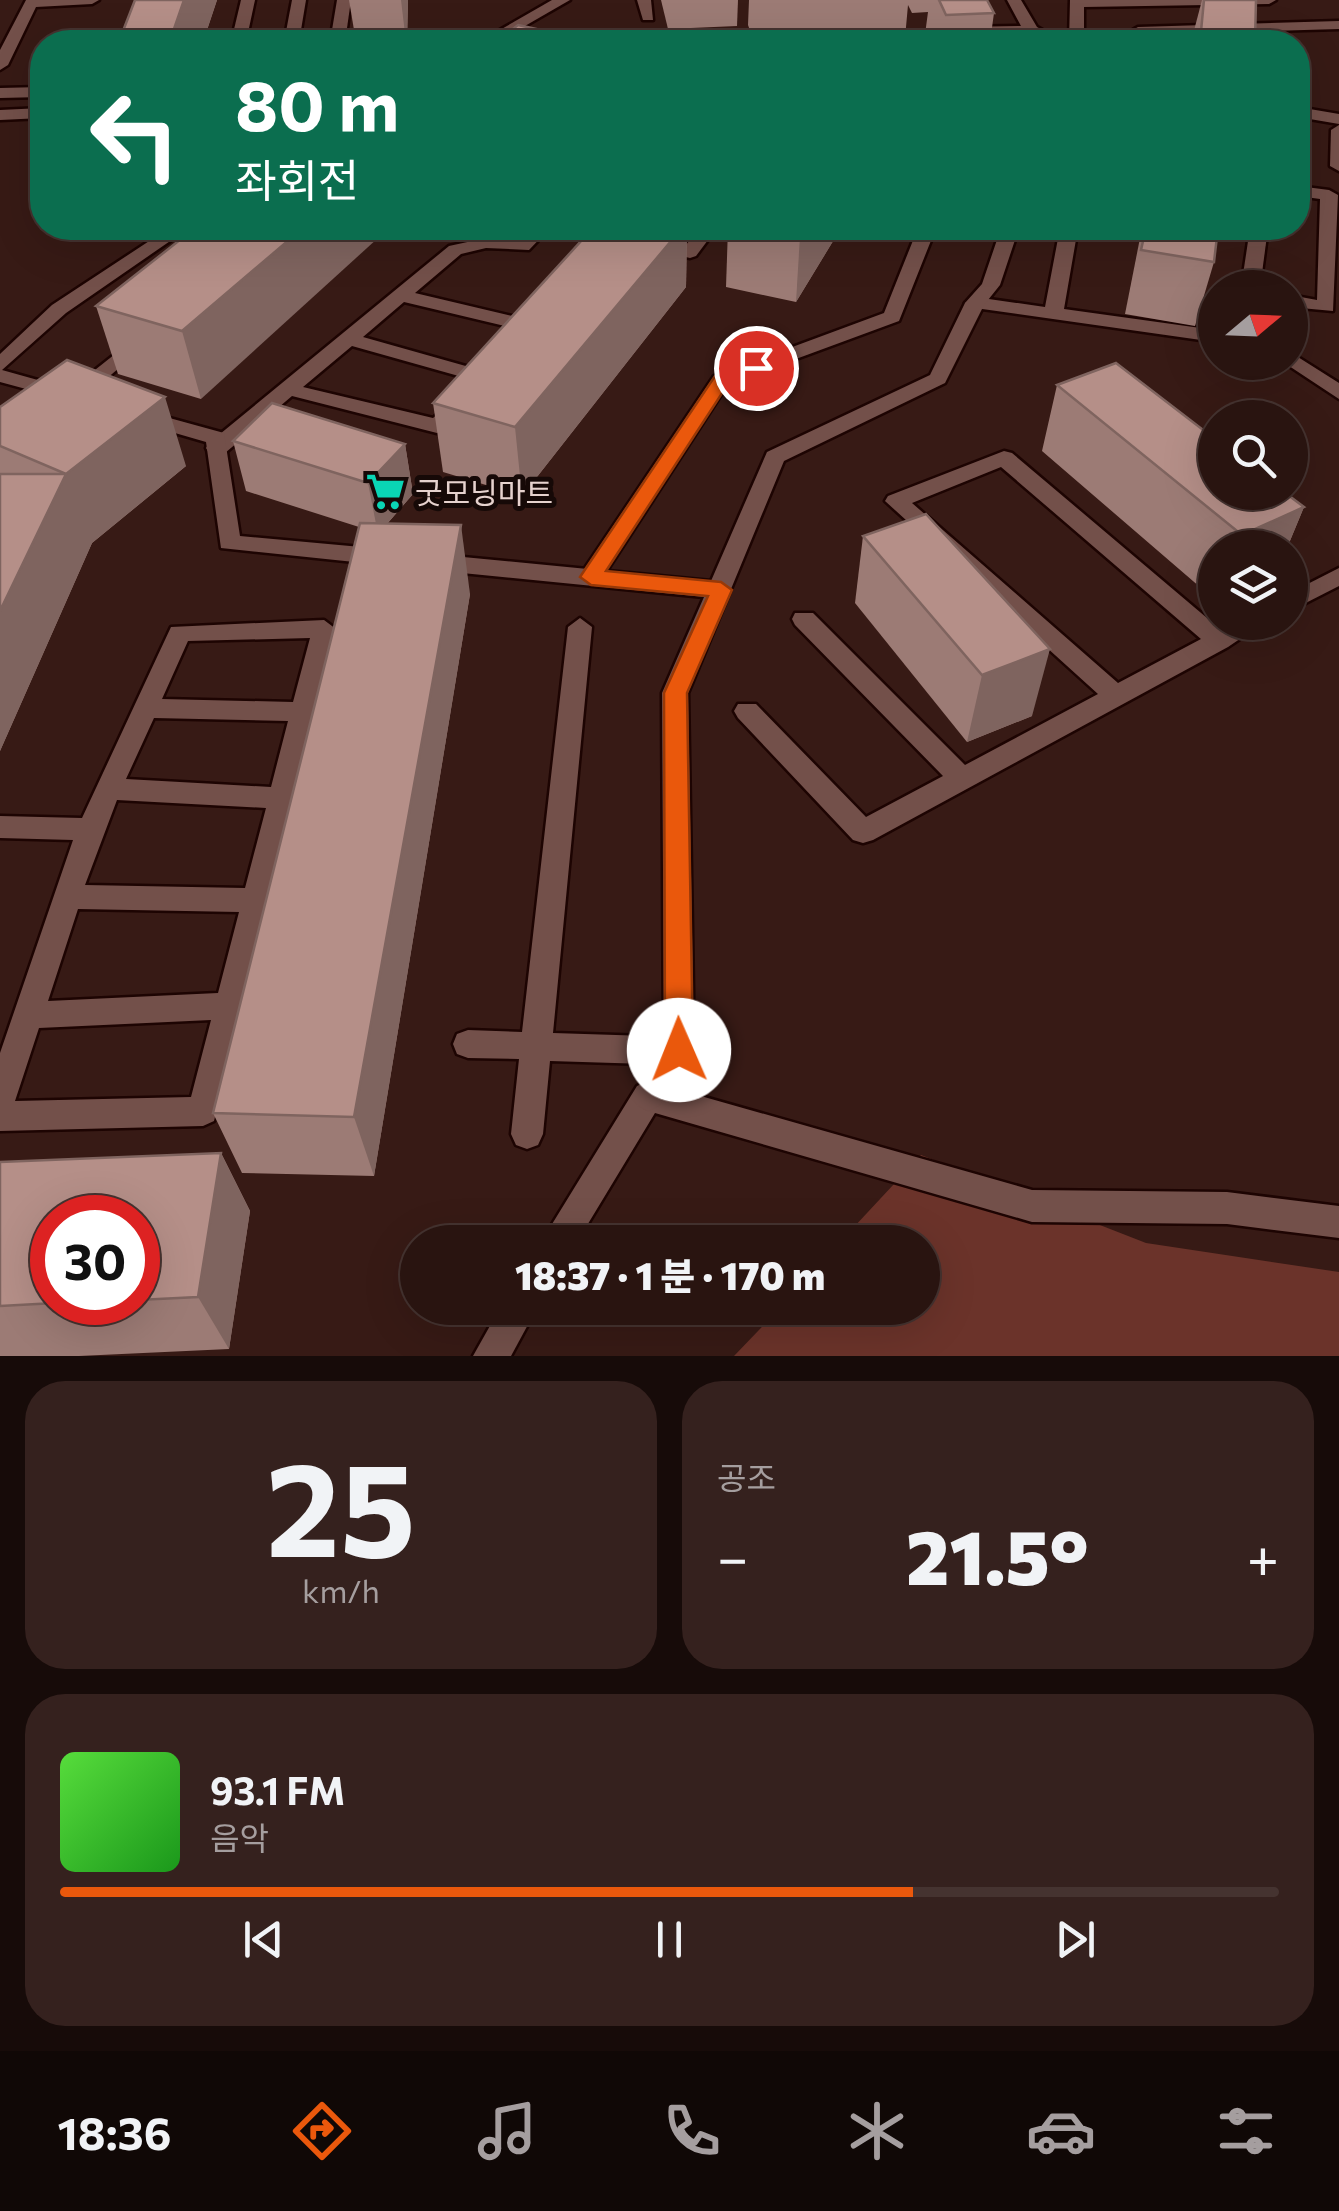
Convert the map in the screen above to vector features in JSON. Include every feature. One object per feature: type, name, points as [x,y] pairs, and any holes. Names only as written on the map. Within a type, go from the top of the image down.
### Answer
[{"type":"street","points":[[139,30],[149,0]]},
{"type":"street","points":[[241,30],[248,0]]},
{"type":"street","points":[[293,30],[299,0]]},
{"type":"street","points":[[340,30],[344,0]]},
{"type":"street","points":[[510,30],[563,0]]},
{"type":"street","points":[[644,0],[648,17]]},
{"type":"street","points":[[1014,0],[1031,30]]},
{"type":"street","points":[[1077,30],[1078,1],[1269,0]]},
{"type":"street","points":[[0,66],[31,3],[120,30]]},
{"type":"street","points":[[1172,30],[1339,25]]},
{"type":"street","points":[[0,93],[30,92]]},
{"type":"street","points":[[0,114],[30,113]]},
{"type":"street","points":[[1310,114],[1339,119]]},
{"type":"street","points":[[1339,130],[1339,166]]},
{"type":"street","points":[[1308,304],[1326,306],[1328,195],[1310,193]]},
{"type":"street","points":[[0,365],[58,308],[162,240]]},
{"type":"street","points":[[218,448],[455,250],[486,243],[523,246],[529,240]]},
{"type":"street","points":[[649,240],[690,252],[699,240]]},
{"type":"street","points":[[591,577],[722,380],[892,317],[922,240]]},
{"type":"street","points":[[568,1225],[679,1050],[675,693],[775,457],[938,379],[975,303],[991,285],[1006,240]]},
{"type":"street","points":[[1054,312],[1067,240]]},
{"type":"street","points":[[1253,270],[1257,240]]},
{"type":"street","points":[[288,389],[437,426],[540,326],[400,295]]},
{"type":"street","points":[[975,303],[1198,333]]},
{"type":"street","points":[[47,418],[159,324]]},
{"type":"street","points":[[349,338],[500,365]]},
{"type":"street","points":[[1308,371],[1339,393]]},
{"type":"street","points":[[0,376],[216,438],[228,543],[721,590]]},
{"type":"street","points":[[1116,696],[896,501],[1004,458],[1198,622]]},
{"type":"street","points":[[1308,592],[1339,576]]},
{"type":"street","points":[[804,619],[962,779]]},
{"type":"street","points":[[527,1134],[580,628]]},
{"type":"street","points":[[0,1099],[90,829],[180,634],[324,629],[203,1111],[0,1116]]},
{"type":"street","points":[[747,711],[862,832],[1219,640]]},
{"type":"street","points":[[146,708],[303,712]]},
{"type":"street","points":[[109,789],[281,798]]},
{"type":"street","points":[[0,827],[90,829]]},
{"type":"street","points":[[68,897],[256,900]]},
{"type":"street","points":[[29,1015],[229,1006]]},
{"type":"street","points":[[468,1044],[679,1050]]},
{"type":"street","points":[[648,1096],[1032,1206],[1227,1208],[1339,1222]]},
{"type":"street","points":[[491,1356],[510,1325]]},
{"type":"shaded area","points":[[921,1155],[1146,1243],[1339,1272],[1339,1356],[734,1356],[764,1325],[940,1325],[940,1225],[856,1225]]},
{"type":"building","points":[[135,0],[184,0],[174,29],[123,30]]},
{"type":"building","points":[[939,0],[987,0],[994,13],[946,15]]},
{"type":"building","points":[[1204,0],[1256,0],[1255,30],[1201,30]]},
{"type":"building","points":[[518,25],[541,30],[512,30]]},
{"type":"building","points":[[180,240],[289,240],[182,331],[96,306]]},
{"type":"building","points":[[582,240],[672,240],[515,427],[433,403]]},
{"type":"building","points":[[1143,240],[1217,240],[1214,262],[1141,250]]},
{"type":"building","points":[[67,360],[165,397],[66,474],[0,446],[0,407]]},
{"type":"building","points":[[1116,363],[1198,426],[1198,499],[1057,385]]},
{"type":"building","points":[[272,403],[405,444],[368,483],[233,441]]},
{"type":"building","points":[[0,474],[66,474],[0,611]]},
{"type":"building","points":[[1211,510],[1297,510],[1253,530],[1236,530]]},
{"type":"building","points":[[926,514],[1050,649],[982,675],[863,536]]},
{"type":"building","points":[[360,523],[461,525],[354,1117],[213,1113]]},
{"type":"building","points":[[221,1153],[198,1297],[160,1299],[160,1195],[30,1195],[30,1304],[0,1306],[0,1162]]},
{"type":"place","name":"굿모닝마트","points":[[385,491]]},
{"type":"route","points":[[679,1050],[675,693],[721,590],[591,577],[722,380],[756,368]]}]
